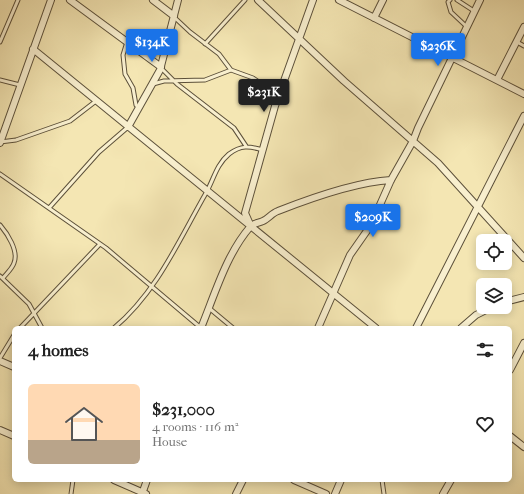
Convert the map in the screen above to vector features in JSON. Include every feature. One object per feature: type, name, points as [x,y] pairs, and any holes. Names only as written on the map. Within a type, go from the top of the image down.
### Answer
[{"type":"street","points":[[0,142],[33,49],[42,29],[51,0]]},
{"type":"street","points":[[70,0],[161,67]]},
{"type":"street","points":[[153,0],[174,16]]},
{"type":"street","points":[[128,127],[161,67],[178,0]]},
{"type":"street","points":[[258,0],[344,81],[438,162],[524,258]]},
{"type":"street","points":[[251,225],[245,213],[279,96],[313,0]]},
{"type":"street","points":[[339,0],[524,94]]},
{"type":"street","points":[[374,18],[384,0]]},
{"type":"street","points":[[319,326],[350,255],[372,225],[391,180],[413,141],[480,0]]},
{"type":"street","points":[[497,80],[524,27]]},
{"type":"street","points":[[33,49],[374,326]]},
{"type":"street","points":[[417,326],[524,116]]},
{"type":"street","points":[[202,326],[235,250],[251,225],[263,221],[278,210],[342,189],[377,180],[391,180]]},
{"type":"street","points":[[512,300],[524,297]]},
{"type":"street","points":[[464,326],[480,314]]},
{"type":"street","points":[[512,366],[524,343]]},
{"type":"street","points":[[0,361],[12,366]]},
{"type":"street","points":[[0,430],[12,435]]},
{"type":"street","points":[[512,438],[524,448]]},
{"type":"street","points":[[118,482],[144,494],[147,482]]},
{"type":"street","points":[[236,494],[242,482]]},
{"type":"street","points":[[299,482],[326,494]]},
{"type":"street","points":[[335,494],[341,482]]},
{"type":"street","points":[[444,494],[450,482]]},
{"type":"lane","points":[[0,42],[18,0]]},
{"type":"lane","points":[[205,44],[245,0]]},
{"type":"lane","points":[[450,0],[448,2],[451,12],[467,27]]},
{"type":"lane","points":[[458,0],[475,11]]},
{"type":"lane","points":[[174,16],[190,32],[219,54],[231,70],[253,78],[279,96]]},
{"type":"lane","points":[[127,42],[123,55],[125,74],[133,88],[136,105],[139,108]]},
{"type":"lane","points":[[517,42],[524,46]]},
{"type":"lane","points":[[161,67],[174,81],[234,128],[246,146]]},
{"type":"lane","points":[[153,84],[174,81],[205,80],[231,70]]},
{"type":"lane","points":[[0,80],[20,85]]},
{"type":"lane","points":[[0,142],[16,140],[70,121],[96,101]]},
{"type":"lane","points":[[49,208],[99,152],[128,127]]},
{"type":"lane","points":[[116,326],[131,312],[152,287],[173,254],[190,218],[207,191],[214,172],[225,158],[235,150],[246,146],[263,150]]},
{"type":"lane","points":[[0,174],[100,244],[199,326]]},
{"type":"lane","points":[[0,225],[6,233],[15,258],[14,264],[1,277],[21,295],[35,312],[41,326]]},
{"type":"lane","points":[[22,326],[100,244]]},
{"type":"lane","points":[[209,308],[231,326]]},
{"type":"lane","points":[[0,358],[12,338]]},
{"type":"lane","points":[[71,494],[73,482]]},
{"type":"lane","points":[[382,482],[384,494]]}]
